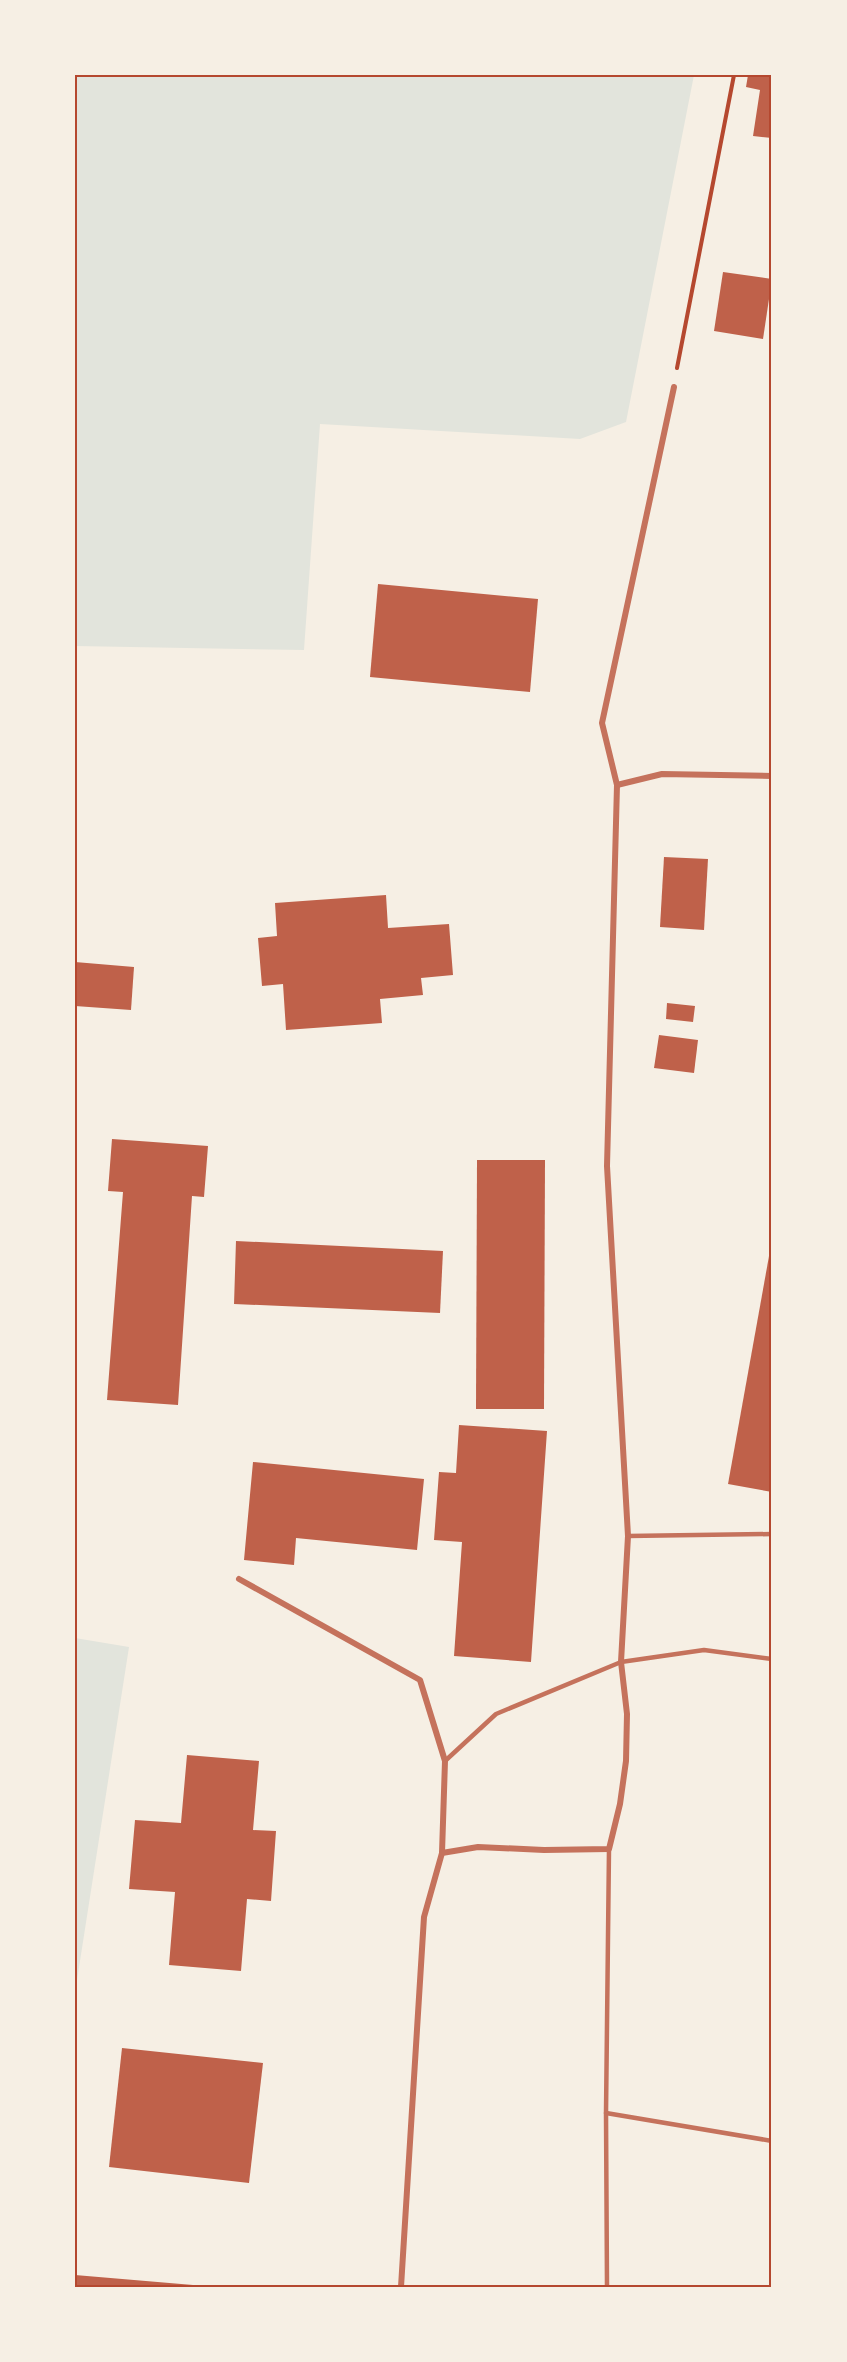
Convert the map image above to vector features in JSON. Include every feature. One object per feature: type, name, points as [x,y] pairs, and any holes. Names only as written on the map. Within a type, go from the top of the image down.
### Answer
[{"type":"street","points":[[442,1853],[478,1847],[544,1850],[609,1849],[620,1804],[626,1761],[627,1714],[621,1662],[628,1536],[607,1166],[616,785],[602,723],[674,387]]},
{"type":"street","points":[[616,785],[662,774],[772,776]]},
{"type":"street","points":[[239,1579],[420,1680],[445,1761],[442,1853],[424,1917],[401,2287]]},
{"type":"lane","points":[[628,1536],[772,1534]]},
{"type":"lane","points":[[445,1761],[496,1714],[621,1662],[704,1650],[772,1659]]},
{"type":"lane","points":[[607,2287],[609,1849]]},
{"type":"lane","points":[[606,2113],[772,2141]]},
{"type":"path","points":[[674,387],[734,75]]},
{"type":"shaded area","points":[[75,75],[694,75],[626,422],[580,439],[320,424],[304,650],[75,646]]},
{"type":"shaded area","points":[[75,1638],[129,1647],[75,1993]]},
{"type":"building","points":[[748,75],[772,75],[772,138],[753,136],[760,90],[746,87]]},
{"type":"building","points":[[723,272],[772,279],[763,339],[714,331]]},
{"type":"building","points":[[378,584],[538,599],[530,692],[370,677]]},
{"type":"building","points":[[664,857],[708,859],[704,930],[660,927]]},
{"type":"building","points":[[386,895],[388,928],[449,924],[453,975],[421,978],[423,995],[380,999],[382,1023],[286,1030],[283,984],[262,986],[258,938],[277,936],[275,903]]},
{"type":"building","points":[[75,962],[134,967],[131,1010],[75,1006]]},
{"type":"building","points":[[667,1003],[695,1006],[693,1022],[666,1019]]},
{"type":"building","points":[[659,1035],[698,1040],[694,1073],[654,1068]]},
{"type":"building","points":[[112,1139],[208,1146],[204,1197],[192,1196],[178,1405],[107,1400],[123,1192],[108,1191]]},
{"type":"building","points":[[477,1160],[545,1160],[544,1409],[476,1409]]},
{"type":"building","points":[[236,1241],[443,1251],[440,1313],[234,1304]]},
{"type":"building","points":[[772,1245],[772,1492],[728,1484]]},
{"type":"building","points":[[459,1425],[547,1431],[531,1662],[454,1656],[462,1542],[434,1540],[439,1472],[456,1473]]},
{"type":"building","points":[[253,1462],[424,1479],[417,1550],[296,1538],[294,1565],[244,1560]]},
{"type":"building","points":[[187,1755],[259,1761],[253,1830],[276,1831],[271,1901],[247,1899],[241,1971],[169,1965],[175,1892],[129,1889],[135,1820],[181,1823]]},
{"type":"building","points":[[122,2048],[263,2063],[249,2183],[109,2167]]},
{"type":"building","points":[[75,2275],[193,2285],[193,2287],[75,2287]]}]
